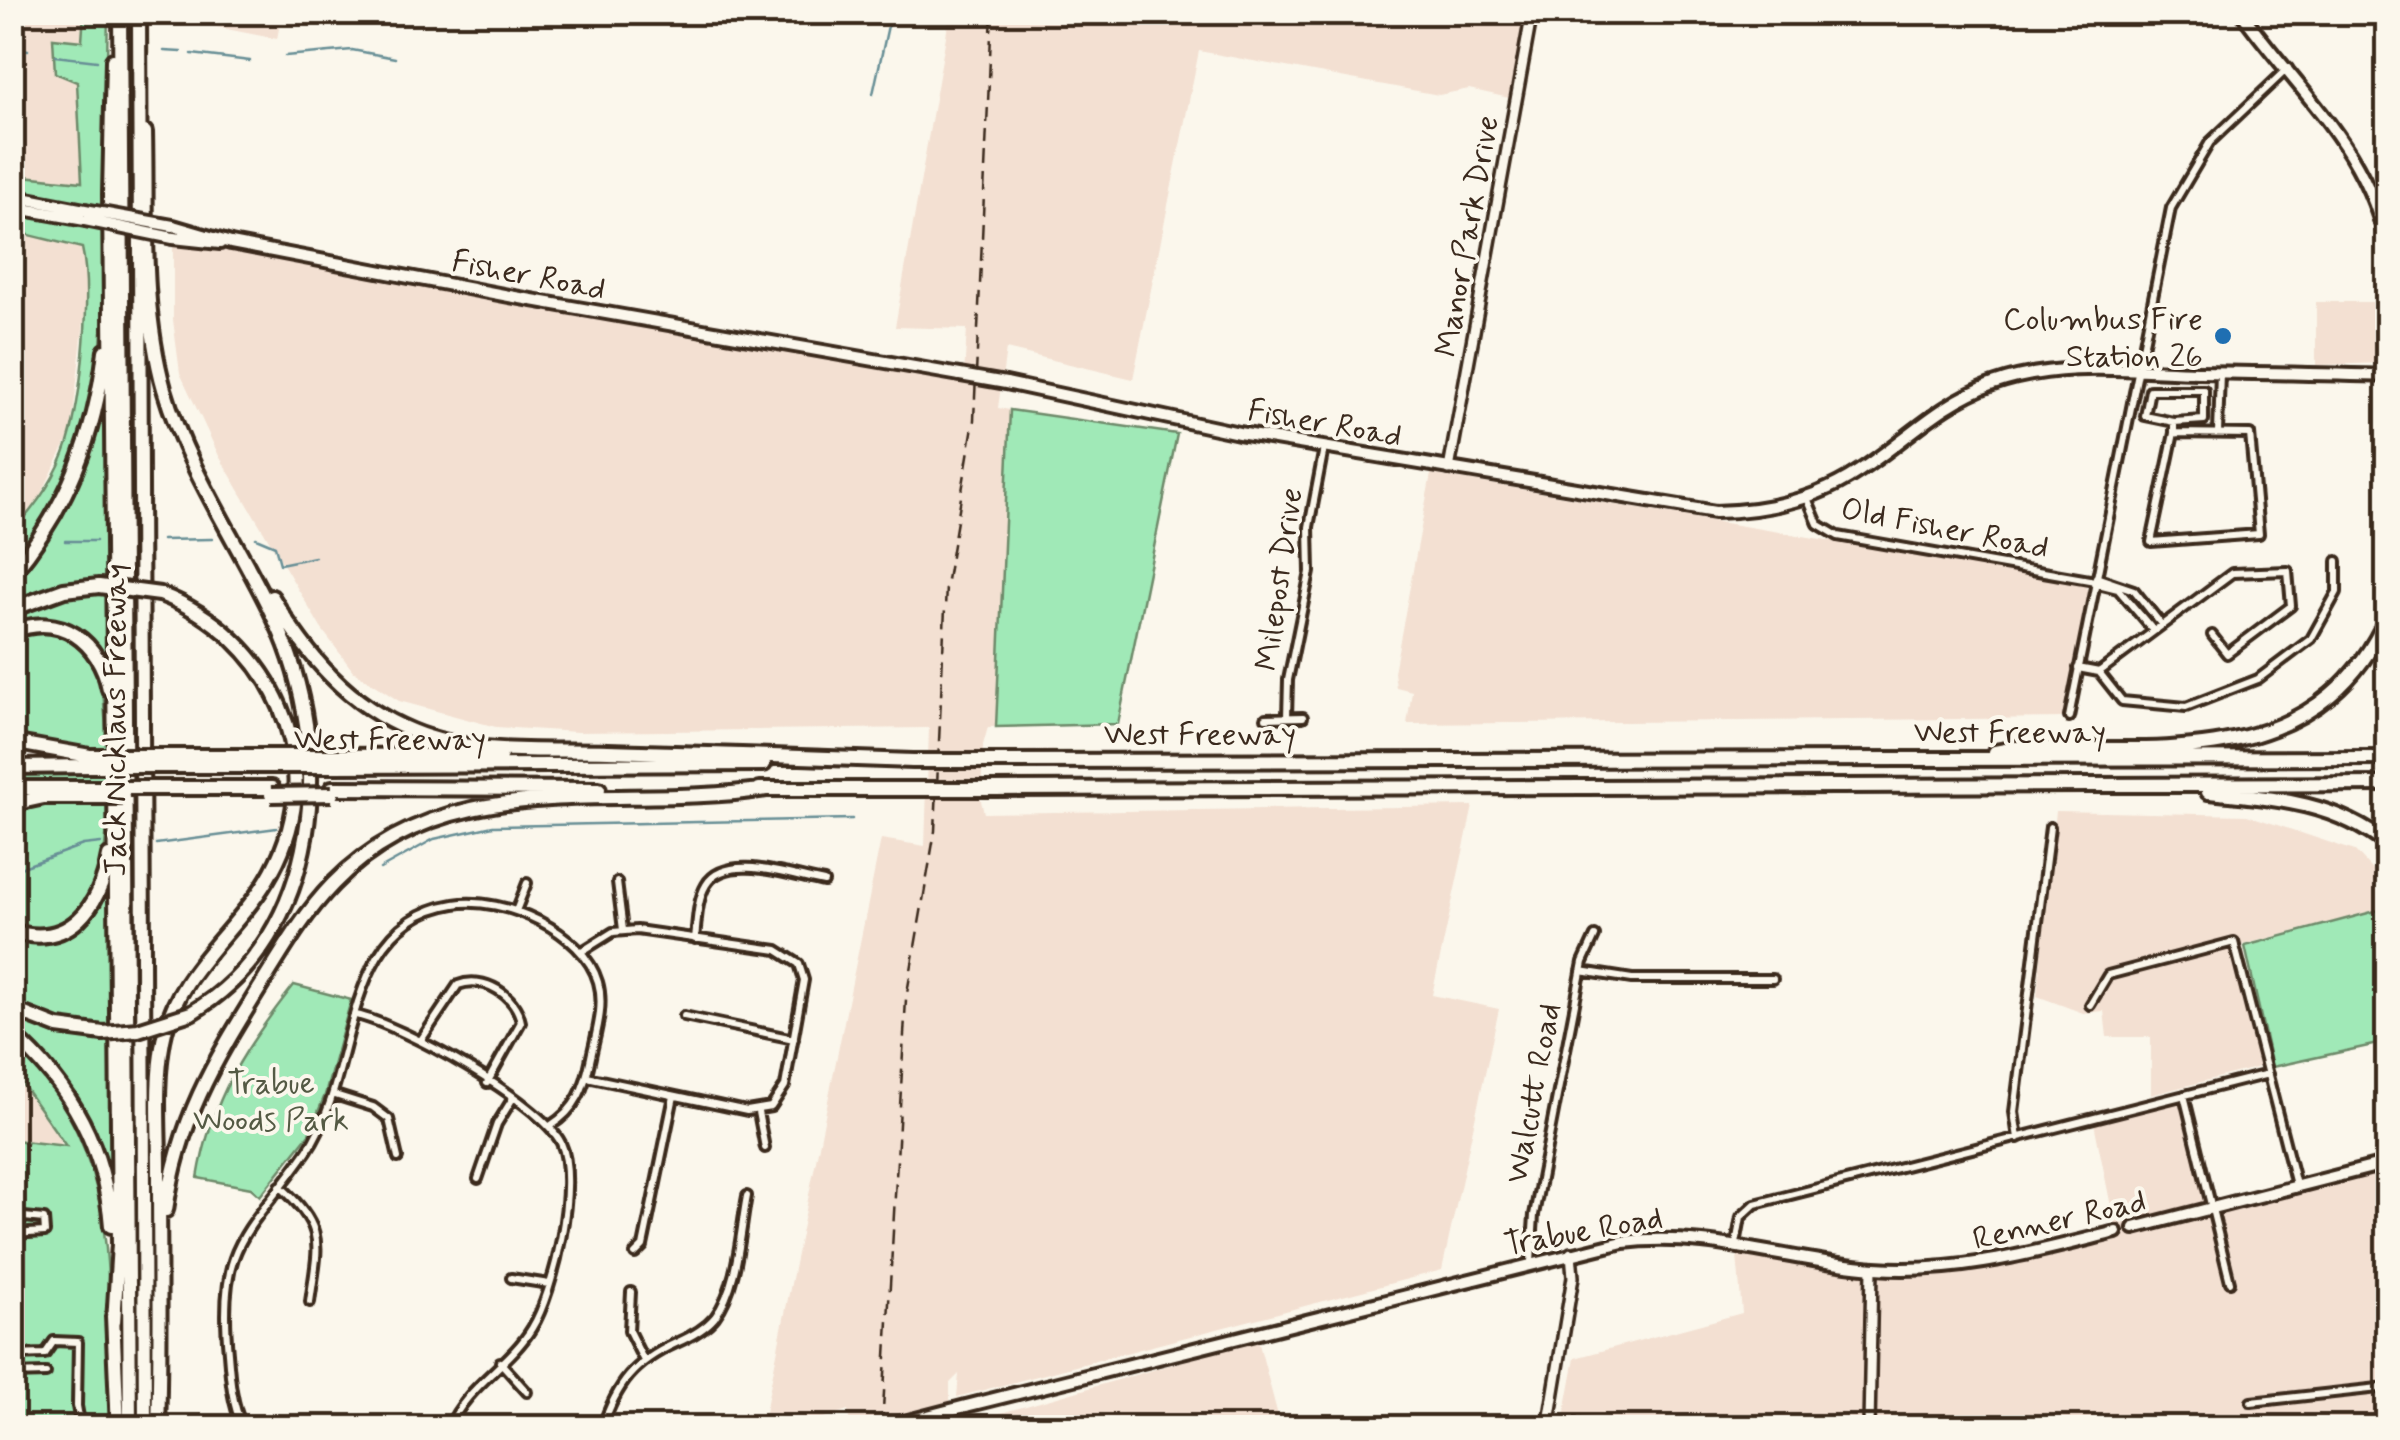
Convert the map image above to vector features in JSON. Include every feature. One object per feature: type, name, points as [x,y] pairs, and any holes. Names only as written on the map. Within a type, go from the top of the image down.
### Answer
[{"type":"highway","points":[[114,1322],[119,1244],[111,289],[118,12]]},
{"type":"highway","name":"Jack Nicklaus Freeway","points":[[118,12],[130,1428]]},
{"type":"highway","name":"Jack Nicklaus Freeway","points":[[139,12],[136,113],[146,1428]]},
{"type":"highway","points":[[12,1009],[58,1027],[103,1032],[138,1030],[192,1013],[242,976],[272,937],[301,856],[310,777],[302,704],[286,646],[194,466],[164,388],[151,322],[140,40]]},
{"type":"highway","points":[[12,574],[60,507],[89,441],[111,289]]},
{"type":"highway","points":[[194,466],[304,648],[328,676],[371,710],[413,732],[460,744],[913,761]]},
{"type":"highway","points":[[12,609],[64,590],[99,586],[160,594],[226,629],[263,670],[286,717],[295,786],[287,835],[272,871],[193,970],[166,1026],[159,1082],[158,1428]]},
{"type":"highway","points":[[1966,758],[2016,748],[2196,747],[2251,739],[2314,709],[2341,687],[2364,660],[2388,616]]},
{"type":"highway","points":[[12,632],[50,625],[88,643],[108,682],[115,739]]},
{"type":"highway","points":[[12,742],[90,761]]},
{"type":"highway","points":[[2224,759],[2255,752],[2388,750]]},
{"type":"highway","points":[[332,761],[658,754]]},
{"type":"highway","name":"West Freeway","points":[[12,766],[90,761],[2388,758]]},
{"type":"highway","name":"West Freeway","points":[[12,788],[272,792],[2388,784]]},
{"type":"highway","points":[[1406,788],[1465,792],[2206,791],[2318,807],[2355,823],[2388,845]]},
{"type":"highway","points":[[159,1247],[176,1147],[205,1077],[306,916],[369,852],[431,818],[508,800],[726,796],[766,790]]},
{"type":"highway","points":[[12,804],[90,792]]},
{"type":"highway","points":[[12,931],[54,933],[87,915],[103,886],[115,824]]},
{"type":"highway","points":[[12,1034],[53,1074],[75,1104],[100,1161],[110,1208],[118,1428]]},
{"type":"main road","points":[[2241,12],[2358,163],[2381,222],[2388,253]]},
{"type":"main road","name":"Fisher Road","points":[[12,196],[173,232],[793,348],[1006,383],[1324,448],[1700,511],[1761,509],[1806,497],[1859,472],[1943,408],[1992,384],[2045,371],[2388,376]]},
{"type":"main road","name":"Fisher Road","points":[[12,207],[85,215]]},
{"type":"main road","name":"Renner Road","points":[[2134,1228],[2388,1162]]},
{"type":"main road","name":"Renner Road","points":[[1736,1244],[1872,1268],[1963,1268],[2116,1232]]},
{"type":"main road","name":"Trabue Road","points":[[881,1428],[1570,1253],[1658,1239],[1736,1244]]},
{"type":"street","name":"Manor Park Drive","points":[[1450,468],[1532,12]]},
{"type":"street","points":[[2069,717],[2172,208],[2180,187],[2210,142],[2288,68]]},
{"type":"street","points":[[2218,433],[2220,372]]},
{"type":"street","points":[[2150,390],[2204,390],[2204,420],[2174,422],[2145,416],[2150,390]]},
{"type":"street","points":[[2174,422],[2151,542],[2260,534],[2250,434],[2174,433]]},
{"type":"street","name":"Milepost Drive","points":[[1287,717],[1288,680],[1310,572],[1309,528],[1324,448]]},
{"type":"street","name":"Old Fisher Road","points":[[1806,497],[1818,524],[1838,536],[2095,580]]},
{"type":"street","points":[[2078,668],[2100,672],[2122,701],[2178,708],[2258,679],[2311,639],[2337,592],[2337,561]]},
{"type":"street","points":[[2100,672],[2232,573],[2288,570],[2291,606],[2227,654],[2212,636]]},
{"type":"street","points":[[2095,580],[2134,590],[2161,624]]},
{"type":"street","points":[[2095,580],[2118,589],[2152,630]]},
{"type":"street","points":[[1266,718],[1303,717]]},
{"type":"street","points":[[2018,1138],[2014,1112],[2050,827]]},
{"type":"street","points":[[695,938],[704,889],[724,870],[742,868],[824,882]]},
{"type":"street","points":[[617,882],[623,930]]},
{"type":"street","points":[[516,911],[527,884]]},
{"type":"street","points":[[242,1428],[231,1392],[224,1308],[227,1282],[244,1232],[318,1135],[335,1095],[375,957],[410,922],[453,904],[486,904],[516,911],[582,952],[600,994],[587,1077],[574,1106],[550,1126]]},
{"type":"street","points":[[582,952],[602,936],[623,930],[695,938],[777,950],[793,957],[804,980],[780,1098],[758,1112],[587,1077]]},
{"type":"street","name":"Walcutt Road","points":[[1531,1262],[1534,1215],[1581,971],[1586,950],[1595,936]]},
{"type":"street","points":[[2090,1004],[2108,975],[2234,942],[2296,1185]]},
{"type":"street","points":[[1581,971],[1632,979],[1774,978]]},
{"type":"street","points":[[421,1040],[458,985],[477,981],[512,1000],[522,1022],[487,1082]]},
{"type":"street","points":[[356,1014],[390,1024],[421,1040],[513,1098],[550,1126],[566,1157],[568,1176],[550,1284],[532,1328],[468,1394],[450,1428]]},
{"type":"street","points":[[684,1016],[794,1039]]},
{"type":"street","points":[[1736,1244],[1740,1218],[1755,1204],[2268,1074]]},
{"type":"street","points":[[335,1095],[373,1107],[389,1119],[398,1158]]},
{"type":"street","points":[[2184,1095],[2230,1282]]},
{"type":"street","points":[[635,1254],[643,1246],[674,1096]]},
{"type":"street","points":[[478,1179],[496,1124],[513,1098]]},
{"type":"street","points":[[758,1112],[765,1148]]},
{"type":"street","points":[[280,1186],[305,1209],[315,1230],[310,1302]]},
{"type":"street","points":[[602,1428],[621,1382],[643,1359],[702,1330],[716,1316],[728,1287],[747,1196]]},
{"type":"street","points":[[24,1216],[38,1216],[47,1223],[42,1234],[13,1234],[24,1216]]},
{"type":"street","name":"Renner Road","points":[[2116,1232],[2134,1228]]},
{"type":"street","points":[[1570,1253],[1574,1277],[1548,1424],[1627,1428]]},
{"type":"street","points":[[1868,1428],[1872,1268]]},
{"type":"street","points":[[511,1278],[550,1284]]},
{"type":"street","points":[[631,1292],[629,1331],[643,1359]]},
{"type":"street","points":[[12,1355],[45,1354],[54,1340],[78,1342],[77,1406],[81,1428]]},
{"type":"street","points":[[500,1362],[527,1392]]},
{"type":"street","points":[[12,1374],[46,1374]]},
{"type":"street","points":[[2251,1402],[2388,1386]]},
{"type":"shaded area","points":[[181,12],[282,13],[277,39],[181,20]]},
{"type":"shaded area","points":[[13,13],[84,13],[82,41],[54,38],[77,82],[82,182],[13,175]]},
{"type":"shaded area","points":[[950,13],[1525,13],[1509,98],[1469,89],[1439,95],[1199,51],[1133,379],[1006,349],[998,408],[1010,410],[996,727],[988,727],[983,745],[981,801],[984,813],[1473,806],[1432,995],[1499,1009],[1442,1270],[957,1397],[959,1374],[950,1383],[950,1427],[850,1427],[848,1410],[796,1427],[762,1427],[881,839],[925,846],[929,728],[577,732],[496,727],[399,701],[353,671],[321,628],[219,456],[180,373],[173,320],[173,238],[231,243],[964,375],[967,329],[895,327]]},
{"type":"shaded area","points":[[13,231],[82,248],[89,277],[71,433],[35,507],[13,531]]},
{"type":"shaded area","points":[[2316,302],[2386,302],[2387,363],[2316,365]]},
{"type":"shaded area","points":[[1431,474],[2084,583],[2089,594],[2066,718],[1407,724],[1412,691],[1396,687],[1394,672]]},
{"type":"shaded area","points":[[2056,811],[2247,815],[2355,851],[2387,885],[2387,908],[2230,948],[2259,1067],[2151,1095],[2151,1037],[2107,1037],[2104,1011],[2083,1013],[2037,996]]},
{"type":"shaded area","points":[[12,1071],[57,1128],[63,1149],[13,1140]]},
{"type":"shaded area","points":[[2184,1095],[2212,1207],[2387,1163],[2387,1427],[1562,1428],[1575,1358],[1742,1313],[1736,1244],[1865,1267],[1942,1270],[2116,1231],[2093,1118]]},
{"type":"shaded area","points":[[1258,1340],[1281,1427],[952,1427],[1233,1347]]},
{"type":"green space","points":[[84,13],[108,13],[104,209],[13,191],[13,175],[82,182],[77,82],[55,73],[53,38],[82,41]]},
{"type":"green space","points":[[13,213],[104,230],[104,264],[99,366],[86,433],[60,496],[13,567],[13,531],[48,485],[71,432],[82,366],[86,289],[82,248],[13,231]]},
{"type":"green space","points":[[106,363],[108,580],[62,585],[13,603],[13,578],[52,528]]},
{"type":"green space","points":[[1010,410],[1177,434],[1118,724],[996,727]]},
{"type":"green space","points":[[107,592],[109,667],[70,627],[13,630],[13,615],[24,610],[58,598]]},
{"type":"green space","points":[[52,628],[89,649],[102,678],[108,753],[13,738],[13,638],[21,632]]},
{"type":"green space","points":[[13,772],[108,773],[108,783],[13,783]]},
{"type":"green space","points":[[108,801],[98,881],[79,915],[64,926],[44,931],[13,927],[13,808]]},
{"type":"green space","points":[[108,878],[110,1027],[60,1022],[13,1002],[12,934],[60,928],[84,918],[101,896]]},
{"type":"green space","points":[[2387,908],[2387,1042],[2272,1067],[2245,946]]},
{"type":"green space","name":"Trabue Woods Park","points":[[294,985],[351,1000],[325,1095],[309,1134],[260,1196],[251,1188],[198,1178],[221,1099],[260,1030]]},
{"type":"green space","points":[[13,1015],[62,1034],[111,1039],[114,1197],[99,1152],[13,1029]]},
{"type":"green space","points":[[12,1042],[49,1085],[76,1129],[93,1174],[108,1270],[111,1427],[13,1427],[13,1140],[66,1146],[13,1071]]},
{"type":"waterway","points":[[873,94],[891,12]]},
{"type":"waterway","points":[[12,47],[28,50]]},
{"type":"waterway","points":[[285,56],[352,50],[395,58]]},
{"type":"waterway","points":[[164,51],[181,52]]},
{"type":"waterway","points":[[192,54],[250,61]]},
{"type":"waterway","points":[[55,56],[97,61]]},
{"type":"waterway","points":[[256,538],[275,546],[280,564],[315,557]]},
{"type":"waterway","points":[[162,540],[212,539]]},
{"type":"waterway","points":[[12,540],[23,540]]},
{"type":"waterway","points":[[65,541],[96,541]]},
{"type":"waterway","points":[[380,869],[434,839],[493,826],[852,819]]},
{"type":"waterway","points":[[156,844],[277,828]]},
{"type":"waterway","points":[[12,871],[83,845],[101,843]]},
{"type":"railway","points":[[882,1428],[906,999],[935,831],[946,586],[974,420],[992,12]]},
{"type":"place","name":"Columbus Fire Station 26","points":[[2223,336]]}]
